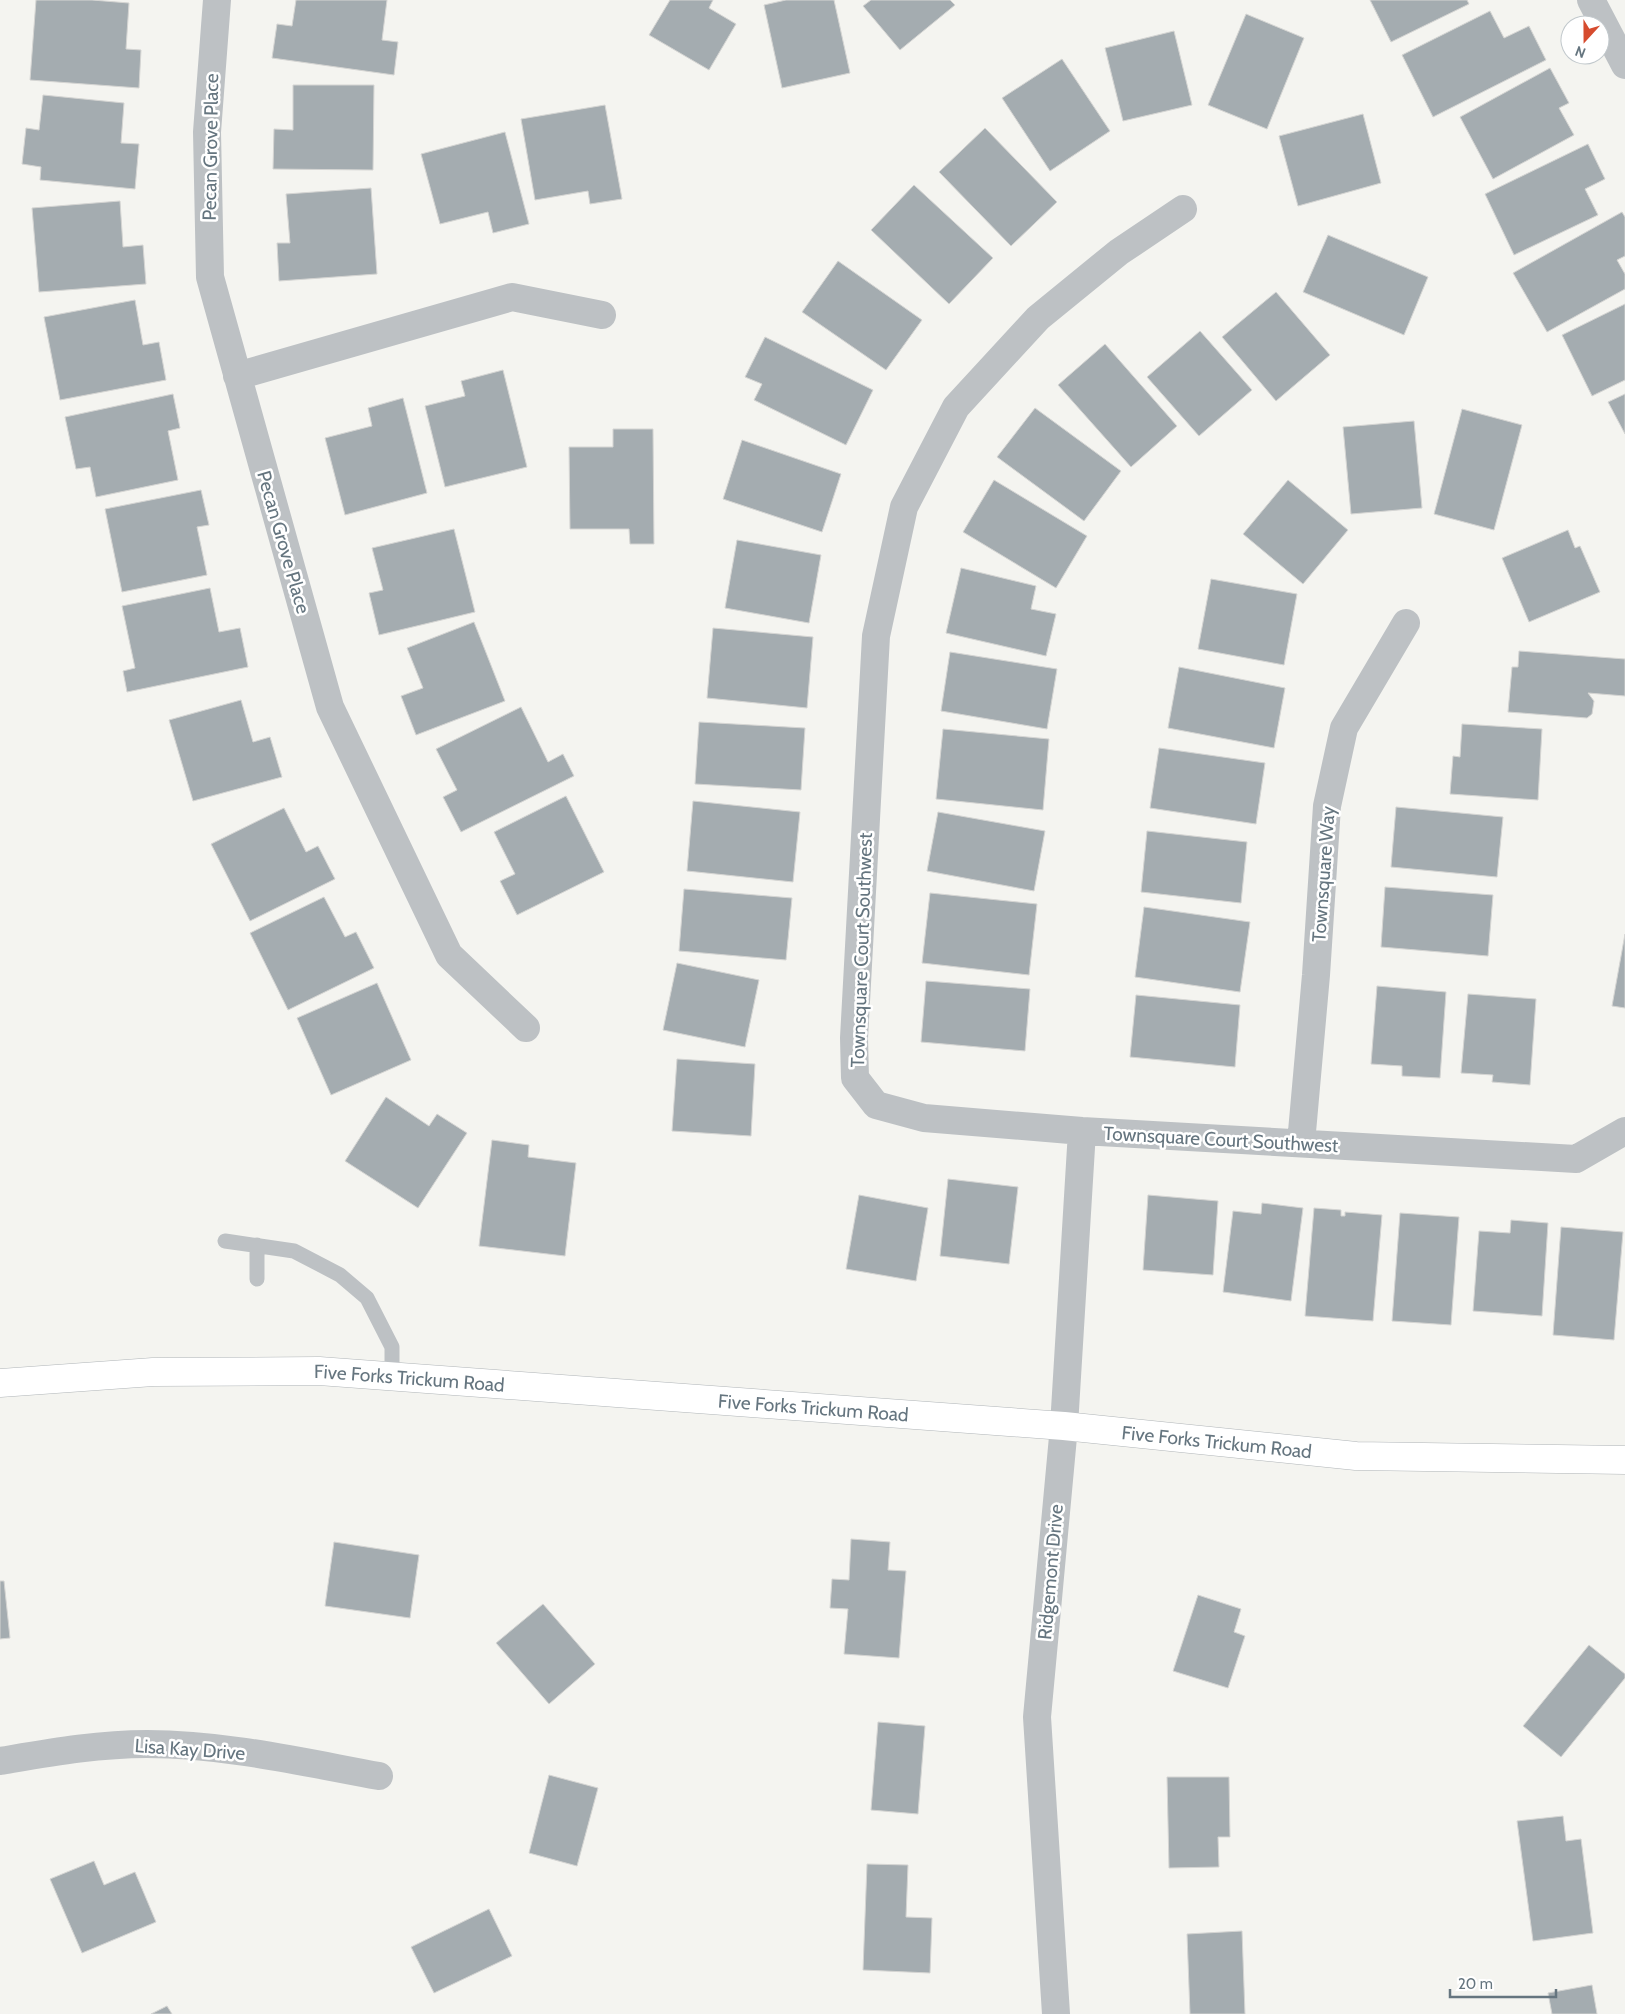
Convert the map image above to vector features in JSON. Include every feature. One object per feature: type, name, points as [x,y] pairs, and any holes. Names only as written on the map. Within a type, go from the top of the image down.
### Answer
[{"type":"main road","name":"Five Forks Trickum Road","points":[[0,1383],[153,1372],[319,1371],[1064,1426],[1356,1456],[1625,1460]]},
{"type":"street","name":"Pecan Grove Place","points":[[216,0],[207,132],[210,277],[330,707],[449,955],[526,1028]]},
{"type":"street","points":[[1591,0],[1625,65]]},
{"type":"street","name":"Townsquare Court Southwest","points":[[1183,209],[1119,252],[1038,318],[956,407],[904,506],[876,636],[854,1038],[855,1078],[876,1105],[924,1118],[1082,1131],[1576,1159],[1625,1131]]},
{"type":"street","points":[[238,376],[512,297],[602,315]]},
{"type":"street","name":"Townsquare Way","points":[[1301,1144],[1316,975],[1327,806],[1344,728],[1406,623]]},
{"type":"street","name":"Ridgemont Drive","points":[[1056,2014],[1037,1717],[1064,1426],[1082,1131]]},
{"type":"street","name":"Lisa Kay Drive","points":[[0,1761],[78,1748],[146,1744],[220,1747],[379,1776]]},
{"type":"lane","points":[[225,1241],[294,1251],[340,1275],[367,1298],[392,1347],[392,1376]]},
{"type":"lane","points":[[257,1245],[257,1278]]},
{"type":"building","points":[[36,0],[92,0],[129,3],[126,49],[141,50],[139,88],[30,80]]},
{"type":"building","points":[[296,0],[387,0],[382,40],[398,42],[394,75],[272,58],[277,24],[292,26]]},
{"type":"building","points":[[670,0],[713,0],[709,8],[736,24],[709,70],[649,35]]},
{"type":"building","points":[[786,0],[834,0],[850,73],[782,88],[764,5]]},
{"type":"building","points":[[871,0],[950,0],[955,5],[900,50],[863,6]]},
{"type":"building","points":[[1370,0],[1467,0],[1469,4],[1391,42]]},
{"type":"building","points":[[1490,11],[1504,38],[1529,26],[1546,60],[1433,117],[1402,55]]},
{"type":"building","points":[[1246,14],[1304,38],[1267,129],[1208,105]]},
{"type":"building","points":[[1174,31],[1192,105],[1123,121],[1105,48]]},
{"type":"building","points":[[1062,59],[1110,131],[1050,171],[1002,98]]},
{"type":"building","points":[[1550,68],[1569,103],[1559,108],[1574,135],[1493,179],[1460,117]]},
{"type":"building","points":[[293,85],[374,85],[373,170],[273,169],[274,129],[293,130]]},
{"type":"building","points":[[43,95],[124,103],[121,143],[139,144],[135,189],[40,180],[41,167],[22,164],[26,128],[39,130]]},
{"type":"building","points":[[605,105],[622,199],[590,204],[588,191],[535,200],[521,119]]},
{"type":"building","points":[[1363,114],[1381,183],[1298,206],[1279,136]]},
{"type":"building","points":[[985,128],[1057,202],[1011,246],[939,172]]},
{"type":"building","points":[[505,132],[529,224],[493,233],[488,212],[440,224],[421,154]]},
{"type":"building","points":[[1588,144],[1605,179],[1585,189],[1598,215],[1514,255],[1485,194]]},
{"type":"building","points":[[914,185],[993,258],[949,304],[871,230]]},
{"type":"building","points":[[371,188],[377,274],[279,281],[277,243],[290,243],[286,194]]},
{"type":"building","points":[[120,201],[123,247],[143,245],[146,284],[39,292],[32,208]]},
{"type":"building","points":[[1622,212],[1625,217],[1625,256],[1617,260],[1625,274],[1625,289],[1547,332],[1513,273]]},
{"type":"building","points":[[1328,235],[1428,277],[1404,335],[1303,292]]},
{"type":"building","points":[[838,261],[922,320],[886,370],[802,312]]},
{"type":"building","points":[[1276,292],[1330,355],[1276,401],[1222,337]]},
{"type":"building","points":[[135,300],[143,345],[159,342],[166,380],[60,400],[44,317]]},
{"type":"building","points":[[1625,304],[1625,380],[1592,396],[1562,335]]},
{"type":"building","points":[[1200,331],[1252,390],[1199,436],[1147,377]]},
{"type":"building","points":[[765,337],[873,390],[846,445],[754,400],[762,384],[745,377]]},
{"type":"building","points":[[1105,344],[1177,426],[1131,467],[1058,385]]},
{"type":"building","points":[[503,370],[527,467],[445,487],[425,406],[465,396],[461,381]]},
{"type":"building","points":[[173,394],[180,428],[168,431],[178,480],[96,497],[90,467],[76,469],[65,417]]},
{"type":"building","points":[[1625,394],[1625,434],[1608,402]]},
{"type":"building","points":[[403,398],[427,493],[345,515],[325,438],[372,426],[368,408]]},
{"type":"building","points":[[1035,408],[1121,471],[1084,521],[997,457]]},
{"type":"building","points":[[1462,409],[1522,425],[1494,530],[1434,514]]},
{"type":"building","points":[[1414,421],[1422,508],[1351,514],[1343,427]]},
{"type":"building","points":[[613,429],[653,429],[654,544],[630,544],[629,529],[570,529],[569,447],[613,447]]},
{"type":"building","points":[[742,440],[841,474],[822,532],[723,499]]},
{"type":"building","points":[[994,480],[1087,536],[1056,588],[963,532]]},
{"type":"building","points":[[1288,480],[1348,530],[1303,584],[1243,534]]},
{"type":"building","points":[[201,490],[209,525],[197,527],[207,575],[122,592],[105,509]]},
{"type":"building","points":[[454,529],[475,612],[379,635],[369,593],[383,590],[372,548]]},
{"type":"building","points":[[1568,530],[1575,548],[1580,546],[1600,592],[1529,622],[1502,558]]},
{"type":"building","points":[[737,540],[821,555],[809,623],[725,608]]},
{"type":"building","points":[[961,568],[1036,586],[1031,609],[1056,614],[1046,656],[946,633]]},
{"type":"building","points":[[1211,579],[1297,594],[1284,665],[1198,649]]},
{"type":"building","points":[[210,588],[219,632],[240,628],[248,667],[127,692],[123,671],[135,668],[122,606]]},
{"type":"building","points":[[474,622],[505,701],[416,735],[401,696],[423,688],[407,648]]},
{"type":"building","points":[[713,628],[813,637],[807,708],[707,698]]},
{"type":"building","points":[[1519,651],[1625,659],[1625,696],[1588,693],[1594,701],[1592,714],[1587,718],[1508,712],[1512,667],[1518,667]]},
{"type":"building","points":[[950,652],[1057,669],[1047,729],[941,711]]},
{"type":"building","points":[[1179,667],[1285,688],[1274,748],[1168,728]]},
{"type":"building","points":[[241,700],[253,742],[270,737],[282,777],[193,801],[169,720]]},
{"type":"building","points":[[521,707],[548,762],[563,754],[574,776],[461,832],[443,797],[457,790],[436,749]]},
{"type":"building","points":[[699,722],[805,728],[801,790],[695,784]]},
{"type":"building","points":[[1462,724],[1542,729],[1538,800],[1450,794],[1453,756],[1460,757]]},
{"type":"building","points":[[943,729],[1049,739],[1043,810],[936,799]]},
{"type":"building","points":[[1159,748],[1265,763],[1256,824],[1150,808]]},
{"type":"building","points":[[566,796],[604,872],[517,915],[500,881],[515,874],[494,832]]},
{"type":"building","points":[[693,801],[800,812],[793,882],[687,871]]},
{"type":"building","points":[[1396,807],[1503,817],[1497,877],[1391,867]]},
{"type":"building","points":[[284,808],[306,852],[318,846],[335,879],[250,921],[211,844]]},
{"type":"building","points":[[938,812],[1045,831],[1034,891],[927,871]]},
{"type":"building","points":[[1147,831],[1247,842],[1241,903],[1141,892]]},
{"type":"building","points":[[1385,887],[1493,895],[1488,956],[1381,947]]},
{"type":"building","points":[[684,889],[792,898],[786,960],[679,951]]},
{"type":"building","points":[[930,893],[1037,904],[1029,975],[922,963]]},
{"type":"building","points":[[324,897],[345,937],[356,932],[374,968],[288,1010],[250,933]]},
{"type":"building","points":[[1144,907],[1250,922],[1240,992],[1135,977]]},
{"type":"building","points":[[1625,934],[1625,1008],[1612,1006]]},
{"type":"building","points":[[677,963],[759,980],[745,1047],[663,1030]]},
{"type":"building","points":[[926,981],[1030,989],[1025,1051],[921,1042]]},
{"type":"building","points":[[377,983],[411,1060],[331,1095],[297,1018]]},
{"type":"building","points":[[1377,986],[1446,992],[1440,1078],[1402,1076],[1402,1066],[1371,1064]]},
{"type":"building","points":[[1468,994],[1536,999],[1530,1085],[1492,1082],[1493,1075],[1461,1073]]},
{"type":"building","points":[[1136,995],[1240,1005],[1235,1067],[1130,1057]]},
{"type":"building","points":[[677,1059],[755,1064],[751,1136],[672,1131]]},
{"type":"building","points":[[386,1097],[429,1126],[437,1114],[467,1133],[418,1208],[345,1161]]},
{"type":"building","points":[[492,1140],[529,1145],[528,1157],[576,1163],[565,1256],[479,1246]]},
{"type":"building","points":[[948,1179],[1018,1187],[1009,1264],[940,1256]]},
{"type":"building","points":[[859,1195],[928,1208],[916,1281],[846,1269]]},
{"type":"building","points":[[1148,1195],[1218,1201],[1213,1275],[1143,1270]]},
{"type":"building","points":[[1262,1203],[1303,1208],[1291,1301],[1223,1292],[1233,1211],[1261,1214]]},
{"type":"building","points":[[1314,1208],[1341,1210],[1341,1216],[1345,1216],[1345,1212],[1382,1215],[1373,1321],[1305,1316]]},
{"type":"building","points":[[1400,1213],[1459,1217],[1451,1325],[1392,1321]]},
{"type":"building","points":[[1511,1220],[1548,1223],[1542,1316],[1473,1311],[1479,1231],[1510,1233]]},
{"type":"building","points":[[1561,1227],[1623,1232],[1614,1340],[1553,1335]]},
{"type":"building","points":[[851,1539],[890,1542],[888,1570],[906,1571],[899,1658],[844,1654],[848,1609],[830,1608],[832,1579],[849,1580]]},
{"type":"building","points":[[334,1542],[419,1555],[410,1618],[325,1606]]},
{"type":"building","points":[[0,1581],[4,1581],[10,1638],[0,1639]]},
{"type":"building","points":[[1198,1595],[1241,1609],[1234,1632],[1245,1636],[1228,1688],[1173,1671]]},
{"type":"building","points":[[543,1604],[595,1664],[549,1704],[496,1643]]},
{"type":"building","points":[[1589,1645],[1625,1674],[1625,1678],[1561,1757],[1523,1726]]},
{"type":"building","points":[[878,1722],[925,1726],[918,1814],[871,1810]]},
{"type":"building","points":[[549,1775],[598,1788],[577,1866],[529,1853]]},
{"type":"building","points":[[1167,1777],[1229,1777],[1230,1837],[1218,1837],[1219,1867],[1169,1868]]},
{"type":"building","points":[[1563,1816],[1566,1841],[1581,1839],[1593,1933],[1533,1941],[1517,1821]]},
{"type":"building","points":[[94,1861],[104,1885],[135,1872],[156,1922],[82,1953],[50,1879]]},
{"type":"building","points":[[867,1864],[908,1865],[906,1917],[932,1918],[930,1973],[863,1970]]},
{"type":"building","points":[[489,1909],[512,1956],[434,1993],[411,1947]]},
{"type":"building","points":[[1242,1931],[1245,2014],[1190,2014],[1187,1934]]},
{"type":"building","points":[[1592,1985],[1597,2014],[1552,2014],[1548,1993]]},
{"type":"building","points":[[167,2006],[172,2014],[151,2014]]}]
